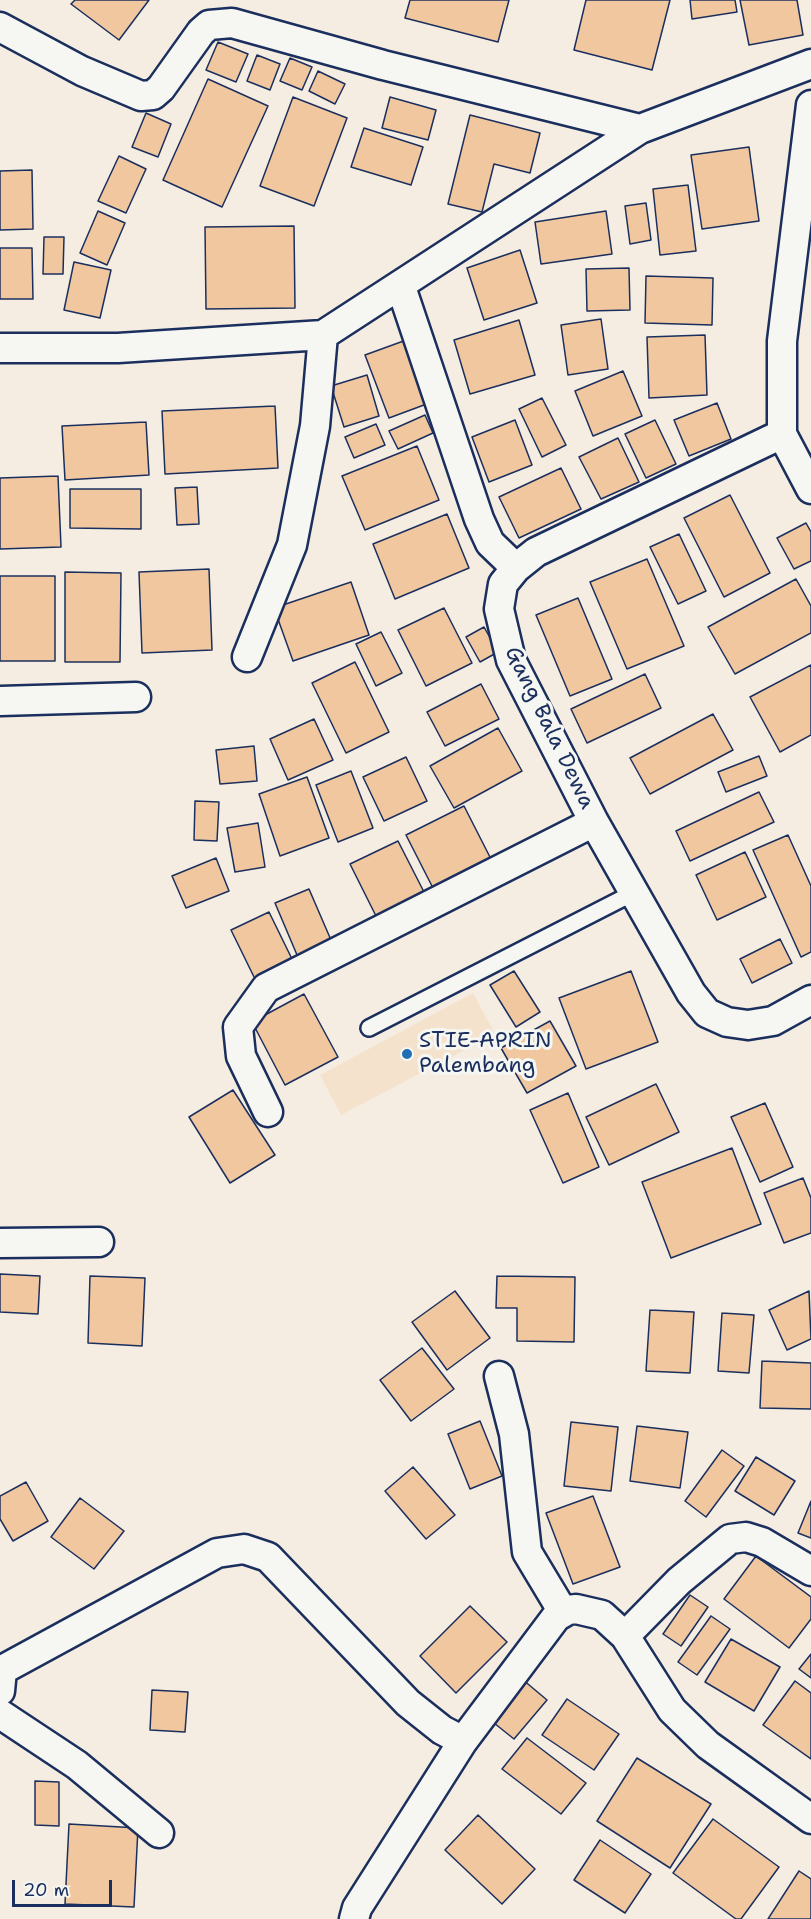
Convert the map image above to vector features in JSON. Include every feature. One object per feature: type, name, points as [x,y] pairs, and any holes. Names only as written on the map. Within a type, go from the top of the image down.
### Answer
[{"type":"street","points":[[0,27],[82,71],[141,96],[153,95],[161,88],[201,32],[209,25],[232,23],[383,65],[640,129]]},
{"type":"street","points":[[0,348],[118,348],[323,335],[401,287],[525,202],[640,129],[811,64]]},
{"type":"street","points":[[811,105],[782,342],[782,434],[811,489]]},
{"type":"street","points":[[401,287],[479,519],[490,543],[516,568]]},
{"type":"street","points":[[247,657],[292,545],[315,426],[323,335]]},
{"type":"street","name":"Gang Bala Dewa","points":[[782,434],[536,552],[516,568],[503,584],[499,609],[511,660],[594,822],[691,993],[707,1013],[727,1022],[748,1025],[773,1021],[811,1000]]},
{"type":"street","points":[[0,701],[136,697]]},
{"type":"street","points":[[268,1112],[241,1056],[238,1027],[266,988],[594,822]]},
{"type":"street","points":[[0,1243],[99,1242]]},
{"type":"street","points":[[499,1376],[514,1434],[527,1552],[563,1612]]},
{"type":"street","points":[[625,1636],[679,1581],[730,1539],[746,1537],[762,1542],[811,1571]]},
{"type":"street","points":[[1,1675],[217,1553],[244,1549],[268,1557],[294,1581],[408,1703],[442,1730],[462,1741]]},
{"type":"street","points":[[354,1919],[357,1908],[462,1741],[556,1617],[563,1612],[576,1609],[602,1615],[625,1636],[672,1710],[708,1745],[808,1810]]},
{"type":"street","points":[[0,1714],[77,1765],[159,1833]]},
{"type":"lane","points":[[369,1028],[635,892]]},
{"type":"shaded area","name":"STIE-APRIN Palembang","points":[[473,993],[495,1034],[341,1115],[320,1075]]},
{"type":"building","points":[[75,0],[149,0],[119,40],[71,4]]},
{"type":"building","points":[[410,0],[509,0],[498,42],[405,18]]},
{"type":"building","points":[[586,0],[670,0],[652,70],[574,50]]},
{"type":"building","points":[[690,0],[735,0],[737,12],[692,19]]},
{"type":"building","points":[[740,0],[797,0],[803,35],[749,45]]},
{"type":"building","points":[[218,42],[248,54],[236,82],[206,70]]},
{"type":"building","points":[[257,55],[280,64],[270,90],[247,81]]},
{"type":"building","points":[[290,58],[312,67],[302,90],[280,81]]},
{"type":"building","points":[[318,71],[345,84],[335,104],[309,91]]},
{"type":"building","points":[[208,79],[268,106],[222,207],[163,180]]},
{"type":"building","points":[[293,97],[347,118],[314,206],[260,186]]},
{"type":"building","points":[[390,97],[436,110],[428,140],[382,128]]},
{"type":"building","points":[[146,113],[171,124],[158,157],[132,147]]},
{"type":"building","points":[[470,115],[540,133],[530,173],[494,164],[482,212],[448,204]]},
{"type":"building","points":[[364,128],[423,147],[411,185],[351,167]]},
{"type":"building","points":[[749,147],[759,221],[702,229],[691,155]]},
{"type":"building","points":[[119,156],[146,169],[126,213],[98,201]]},
{"type":"building","points":[[32,170],[33,229],[0,230],[0,171]]},
{"type":"building","points":[[688,185],[696,251],[660,255],[653,189]]},
{"type":"building","points":[[646,203],[651,240],[630,244],[625,206]]},
{"type":"building","points":[[98,211],[125,223],[107,265],[80,253]]},
{"type":"building","points":[[606,211],[612,254],[541,264],[535,222]]},
{"type":"building","points":[[294,226],[295,308],[206,309],[205,227]]},
{"type":"building","points":[[44,237],[64,237],[63,274],[43,274]]},
{"type":"building","points":[[0,248],[32,248],[33,299],[0,299]]},
{"type":"building","points":[[520,250],[537,303],[484,320],[467,268]]},
{"type":"building","points":[[74,262],[111,270],[100,318],[64,310]]},
{"type":"building","points":[[629,268],[630,310],[587,311],[586,269]]},
{"type":"building","points":[[646,276],[713,278],[712,325],[645,323]]},
{"type":"building","points":[[601,319],[608,369],[568,375],[561,325]]},
{"type":"building","points":[[519,320],[535,375],[470,394],[454,340]]},
{"type":"building","points":[[705,335],[707,395],[649,398],[647,337]]},
{"type":"building","points":[[409,339],[432,402],[389,418],[365,355]]},
{"type":"building","points":[[623,371],[642,416],[593,436],[575,391]]},
{"type":"building","points":[[367,375],[379,416],[344,427],[331,386]]},
{"type":"building","points":[[542,398],[566,445],[542,457],[519,409]]},
{"type":"building","points":[[717,403],[731,439],[689,456],[674,420]]},
{"type":"building","points":[[275,406],[278,468],[165,474],[162,411]]},
{"type":"building","points":[[425,415],[433,433],[398,449],[389,431]]},
{"type":"building","points":[[515,420],[532,465],[489,482],[472,437]]},
{"type":"building","points":[[655,420],[676,464],[646,478],[625,434]]},
{"type":"building","points":[[146,422],[149,475],[65,480],[62,426]]},
{"type":"building","points":[[376,424],[385,445],[354,458],[345,437]]},
{"type":"building","points":[[618,438],[639,482],[601,499],[579,457]]},
{"type":"building","points":[[417,446],[439,500],[365,530],[342,476]]},
{"type":"building","points":[[561,468],[581,509],[519,538],[499,497]]},
{"type":"building","points":[[58,476],[61,547],[0,549],[0,478]]},
{"type":"building","points":[[197,487],[199,524],[177,525],[175,488]]},
{"type":"building","points":[[70,489],[141,489],[141,529],[70,528]]},
{"type":"building","points":[[730,495],[770,573],[724,597],[684,518]]},
{"type":"building","points":[[447,514],[469,568],[395,599],[373,544]]},
{"type":"building","points":[[806,523],[811,532],[811,561],[794,569],[777,538]]},
{"type":"building","points":[[679,534],[706,591],[678,604],[650,547]]},
{"type":"building","points":[[647,559],[684,646],[627,669],[590,582]]},
{"type":"building","points":[[209,569],[212,650],[142,653],[139,572]]},
{"type":"building","points":[[65,572],[121,573],[120,662],[65,662]]},
{"type":"building","points":[[0,576],[55,576],[55,661],[0,661]]},
{"type":"building","points":[[796,579],[811,606],[811,633],[735,674],[708,627]]},
{"type":"building","points":[[351,582],[369,635],[293,661],[274,608]]},
{"type":"building","points":[[578,598],[612,679],[570,696],[536,615]]},
{"type":"building","points":[[444,608],[472,663],[426,686],[398,630]]},
{"type":"building","points":[[484,627],[498,652],[480,662],[466,637]]},
{"type":"building","points":[[381,632],[402,673],[376,686],[356,644]]},
{"type":"building","points":[[355,662],[389,732],[346,753],[312,683]]},
{"type":"building","points":[[811,665],[811,735],[780,752],[750,697]]},
{"type":"building","points":[[645,674],[661,708],[587,743],[571,709]]},
{"type":"building","points":[[481,684],[499,719],[445,746],[427,712]]},
{"type":"building","points":[[713,714],[733,750],[650,794],[630,758]]},
{"type":"building","points":[[314,719],[333,760],[288,780],[270,739]]},
{"type":"building","points":[[498,728],[522,771],[454,808],[430,766]]},
{"type":"building","points":[[254,746],[257,781],[220,784],[216,750]]},
{"type":"building","points":[[759,756],[767,776],[726,792],[718,772]]},
{"type":"building","points":[[406,757],[427,801],[384,821],[363,777]]},
{"type":"building","points":[[351,771],[373,828],[338,842],[316,785]]},
{"type":"building","points":[[307,777],[329,838],[280,856],[259,794]]},
{"type":"building","points":[[759,792],[774,822],[690,861],[676,831]]},
{"type":"building","points":[[195,801],[219,802],[217,841],[194,840]]},
{"type":"building","points":[[464,806],[493,863],[435,892],[406,835]]},
{"type":"building","points":[[258,823],[265,867],[235,872],[227,828]]},
{"type":"building","points":[[788,835],[811,886],[811,952],[801,957],[753,850]]},
{"type":"building","points":[[398,841],[424,892],[376,916],[350,864]]},
{"type":"building","points":[[745,852],[766,897],[717,920],[696,875]]},
{"type":"building","points":[[216,858],[229,891],[186,908],[172,876]]},
{"type":"building","points":[[309,889],[334,947],[300,962],[275,903]]},
{"type":"building","points":[[269,912],[293,961],[255,979],[231,930]]},
{"type":"building","points":[[780,939],[792,963],[752,983],[740,959]]},
{"type":"building","points":[[514,971],[540,1012],[516,1027],[490,985]]},
{"type":"building","points":[[631,971],[658,1042],[586,1069],[559,998]]},
{"type":"building","points":[[304,994],[338,1057],[285,1085],[252,1022]]},
{"type":"building","points":[[550,1021],[576,1066],[527,1093],[501,1048]]},
{"type":"building","points":[[656,1084],[679,1132],[609,1165],[586,1117]]},
{"type":"building","points":[[233,1090],[275,1155],[230,1183],[189,1117]]},
{"type":"building","points":[[568,1093],[599,1167],[563,1183],[530,1110]]},
{"type":"building","points":[[765,1103],[793,1167],[760,1182],[731,1117]]},
{"type":"building","points":[[732,1148],[761,1224],[671,1258],[642,1182]]},
{"type":"building","points":[[803,1178],[811,1198],[811,1233],[784,1243],[764,1193]]},
{"type":"building","points":[[0,1274],[40,1276],[38,1314],[0,1312]]},
{"type":"building","points":[[90,1276],[145,1278],[142,1346],[88,1343]]},
{"type":"building","points":[[497,1276],[575,1277],[574,1342],[517,1341],[517,1308],[496,1308]]},
{"type":"building","points":[[455,1291],[490,1338],[447,1370],[412,1322]]},
{"type":"building","points":[[809,1291],[811,1339],[787,1350],[769,1310]]},
{"type":"building","points":[[650,1310],[694,1312],[690,1373],[646,1371]]},
{"type":"building","points":[[722,1313],[754,1315],[749,1373],[718,1371]]},
{"type":"building","points":[[422,1348],[454,1389],[411,1421],[380,1380]]},
{"type":"building","points":[[762,1361],[811,1363],[811,1409],[760,1408]]},
{"type":"building","points":[[480,1421],[502,1476],[470,1489],[448,1434]]},
{"type":"building","points":[[571,1422],[618,1427],[611,1491],[564,1486]]},
{"type":"building","points":[[637,1426],[688,1432],[680,1488],[630,1481]]},
{"type":"building","points":[[722,1450],[744,1466],[706,1517],[685,1501]]},
{"type":"building","points":[[756,1457],[795,1481],[774,1515],[735,1491]]},
{"type":"building","points":[[413,1467],[455,1515],[426,1539],[385,1491]]},
{"type":"building","points":[[26,1482],[48,1521],[13,1541],[0,1519],[0,1496]]},
{"type":"building","points":[[593,1496],[620,1567],[573,1584],[546,1513]]},
{"type":"building","points":[[80,1498],[124,1531],[94,1569],[51,1537]]},
{"type":"building","points":[[811,1501],[811,1538],[798,1533]]},
{"type":"building","points":[[756,1556],[811,1597],[811,1619],[789,1648],[724,1599]]},
{"type":"building","points":[[690,1595],[708,1607],[681,1646],[663,1634]]},
{"type":"building","points":[[470,1606],[507,1642],[456,1693],[420,1656]]},
{"type":"building","points":[[711,1616],[730,1629],[697,1675],[678,1662]]},
{"type":"building","points":[[731,1639],[780,1667],[754,1711],[705,1682]]},
{"type":"building","points":[[811,1654],[811,1678],[799,1669]]},
{"type":"building","points":[[522,1679],[547,1700],[514,1739],[489,1719]]},
{"type":"building","points":[[795,1681],[811,1693],[811,1759],[763,1725]]},
{"type":"building","points":[[152,1690],[188,1692],[185,1732],[150,1730]]},
{"type":"building","points":[[567,1699],[619,1734],[594,1770],[542,1735]]},
{"type":"building","points":[[527,1738],[586,1783],[561,1814],[502,1769]]},
{"type":"building","points":[[637,1758],[711,1804],[670,1868],[597,1821]]},
{"type":"building","points":[[35,1781],[59,1782],[59,1826],[35,1825]]},
{"type":"building","points":[[478,1815],[535,1869],[502,1904],[445,1850]]},
{"type":"building","points":[[713,1819],[779,1867],[741,1919],[736,1919],[673,1873]]},
{"type":"building","points":[[69,1824],[138,1828],[134,1907],[65,1904]]},
{"type":"building","points":[[600,1840],[651,1874],[625,1913],[574,1880]]},
{"type":"building","points":[[799,1871],[811,1879],[811,1919],[768,1919]]},
{"type":"place","name":"STIE-APRIN Palembang","points":[[407,1054]]}]
